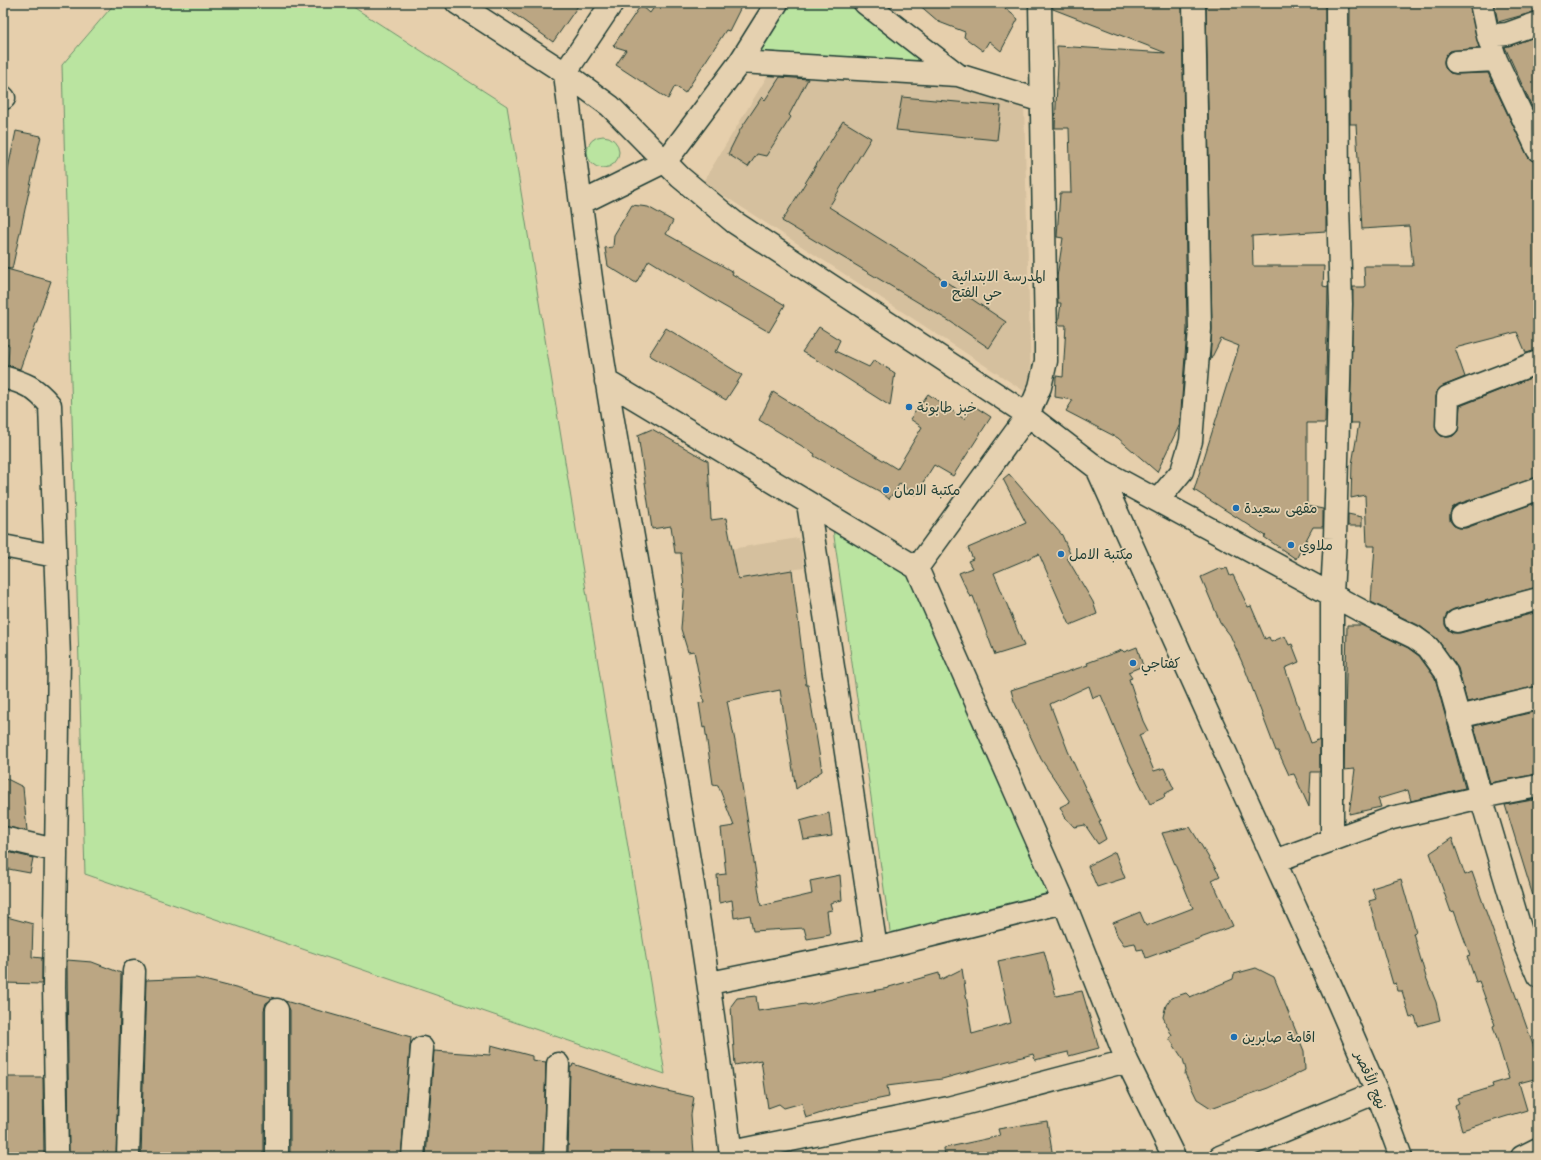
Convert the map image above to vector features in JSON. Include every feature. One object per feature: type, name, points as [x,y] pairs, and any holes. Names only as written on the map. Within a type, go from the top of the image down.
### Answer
[{"type":"street","points":[[612,3],[565,73],[581,203],[606,382],[710,983],[731,1155],[948,1108],[1127,1061]]},
{"type":"street","points":[[581,203],[666,161],[740,62],[777,3]]},
{"type":"street","points":[[865,3],[958,75]]},
{"type":"street","points":[[917,568],[1028,415],[1040,387],[1046,361],[1047,281],[1042,182],[1040,3]]},
{"type":"street","points":[[1158,500],[1182,472],[1191,441],[1199,337],[1194,3]]},
{"type":"street","points":[[1332,839],[1332,594],[1335,538],[1341,304],[1338,204],[1337,3]]},
{"type":"street","points":[[1481,3],[1488,36],[1496,60],[1536,139]]},
{"type":"street","points":[[470,6],[610,106],[706,200],[734,222],[1028,415],[1097,468],[1414,637],[1428,647],[1446,672],[1481,797],[1532,943],[1538,976]]},
{"type":"street","points":[[1488,36],[1507,34],[1538,23]]},
{"type":"street","points":[[1456,62],[1496,60]]},
{"type":"street","points":[[740,62],[958,75],[1042,101]]},
{"type":"street","points":[[1447,425],[1448,397],[1538,362]]},
{"type":"street","points":[[3,377],[24,382],[40,393],[50,405],[59,658],[54,987],[57,1157]]},
{"type":"street","points":[[606,382],[917,568],[1064,902],[1127,1061],[1174,1157]]},
{"type":"street","name":"نهج الأقصر","points":[[1097,468],[1339,1004],[1377,1092],[1401,1157]]},
{"type":"street","points":[[1462,516],[1538,489]]},
{"type":"street","points":[[808,503],[876,949]]},
{"type":"street","points":[[3,546],[55,556]]},
{"type":"street","points":[[1457,621],[1538,598]]},
{"type":"street","points":[[1458,716],[1538,698]]},
{"type":"street","points":[[1275,861],[1392,818],[1481,797],[1538,786]]},
{"type":"street","points":[[3,838],[55,850]]},
{"type":"street","points":[[710,983],[876,949],[1064,902]]},
{"type":"street","points":[[128,1157],[134,971]]},
{"type":"street","points":[[277,1010],[277,1157]]},
{"type":"street","points":[[413,1157],[422,1048]]},
{"type":"street","points":[[555,1157],[558,1064]]},
{"type":"street","points":[[1220,1157],[1263,1148],[1377,1092]]},
{"type":"street","points":[[1522,1157],[1538,1149]]},
{"type":"shaded area","name":"المدرسة الابتدائية حي الفتح","points":[[773,67],[981,90],[1024,102],[1031,386],[1024,391],[703,182]]},
{"type":"shaded area","points":[[798,538],[801,544],[804,568],[737,578],[731,549]]},
{"type":"green space","points":[[115,3],[347,3],[507,106],[665,1074],[85,874],[62,65]]},
{"type":"green space","points":[[789,3],[846,3],[935,66],[760,51]]},
{"type":"green space","points":[[600,136],[606,136],[616,143],[619,152],[618,158],[612,165],[606,168],[600,168],[590,161],[587,155],[587,149],[594,139]]},
{"type":"green space","points":[[833,529],[910,573],[1048,893],[891,938]]},
{"type":"building","points":[[499,3],[580,3],[553,42]]},
{"type":"building","points":[[657,3],[743,3],[729,31],[726,30],[685,93],[675,86],[668,99],[616,65],[626,50],[613,46],[641,5],[650,13]]},
{"type":"building","points":[[917,3],[999,3],[1018,19],[1001,51],[989,41],[983,51],[964,37],[965,32],[939,22]]},
{"type":"building","points":[[1052,3],[1182,3],[1187,329],[1180,424],[1157,472],[1118,438],[1066,411],[1073,400],[1055,397],[1056,376],[1063,377],[1066,325],[1058,325],[1061,303],[1058,303],[1057,277],[1063,238],[1057,237],[1060,193],[1071,193],[1069,128],[1055,128],[1058,63],[1057,46],[1166,53],[1053,9]]},
{"type":"building","points":[[1206,3],[1325,3],[1326,231],[1252,236],[1253,266],[1324,266],[1323,286],[1328,287],[1325,423],[1307,423],[1307,506],[1323,509],[1323,527],[1313,527],[1296,559],[1264,537],[1266,536],[1194,490],[1239,346],[1221,339],[1210,361],[1212,329]]},
{"type":"building","points":[[1350,3],[1469,3],[1479,48],[1450,51],[1445,57],[1445,68],[1450,73],[1456,74],[1488,73],[1527,155],[1531,160],[1538,162],[1538,350],[1526,353],[1517,332],[1455,348],[1465,377],[1443,386],[1438,390],[1436,397],[1436,430],[1441,436],[1453,436],[1458,431],[1460,406],[1538,375],[1538,477],[1458,504],[1452,508],[1450,521],[1454,526],[1466,528],[1538,502],[1538,587],[1454,609],[1448,612],[1445,618],[1445,625],[1448,630],[1453,633],[1460,633],[1538,612],[1538,686],[1467,702],[1458,668],[1438,640],[1420,626],[1371,602],[1375,546],[1367,546],[1365,495],[1351,498],[1352,464],[1359,423],[1350,423],[1353,287],[1365,287],[1364,266],[1413,266],[1409,226],[1362,229],[1356,124],[1350,124]]},
{"type":"building","points":[[1494,3],[1538,3],[1538,11],[1498,22]]},
{"type":"building","points":[[1538,36],[1538,120],[1505,47]]},
{"type":"building","points":[[780,77],[808,79],[789,115],[791,117],[766,156],[757,154],[748,167],[728,154],[740,130],[762,97],[765,100]]},
{"type":"building","points":[[902,97],[1001,106],[997,140],[896,130]]},
{"type":"building","points":[[843,121],[871,138],[829,207],[912,259],[1006,322],[989,348],[951,322],[782,221]]},
{"type":"building","points":[[16,131],[41,136],[12,269],[3,268],[3,192]]},
{"type":"building","points":[[632,205],[648,207],[673,221],[666,234],[733,272],[732,274],[785,305],[769,332],[715,301],[649,260],[636,283],[608,266],[605,248],[613,247],[614,235]]},
{"type":"building","points":[[3,268],[51,281],[20,369],[8,365],[9,345],[3,344]]},
{"type":"building","points":[[819,327],[840,340],[835,351],[869,367],[874,360],[895,373],[890,406],[829,367],[802,352]]},
{"type":"building","points":[[666,328],[742,375],[726,400],[649,355]]},
{"type":"building","points":[[773,392],[897,469],[922,427],[910,419],[928,394],[964,419],[974,406],[991,417],[953,476],[934,465],[915,495],[900,483],[889,499],[879,491],[814,456],[815,454],[759,420]]},
{"type":"building","points":[[652,429],[708,461],[711,520],[726,518],[738,579],[792,570],[806,685],[808,685],[822,771],[796,789],[780,690],[727,701],[735,741],[761,906],[812,894],[810,881],[840,875],[842,900],[830,903],[832,910],[827,911],[830,935],[807,939],[804,928],[753,931],[750,915],[734,918],[732,900],[719,903],[717,875],[726,874],[721,828],[734,826],[718,785],[713,784],[705,727],[703,728],[699,703],[704,702],[694,651],[688,652],[681,629],[684,590],[681,553],[675,553],[671,526],[652,529],[638,435]]},
{"type":"building","points":[[1009,474],[1062,535],[1071,556],[1067,558],[1093,602],[1097,614],[1070,625],[1039,554],[994,573],[1024,646],[995,655],[973,596],[970,597],[959,573],[972,568],[968,561],[973,559],[968,548],[1026,523],[1003,479]]},
{"type":"building","points":[[1348,514],[1362,517],[1362,526],[1348,526]]},
{"type":"building","points":[[1221,568],[1222,570],[1227,568],[1230,576],[1233,575],[1248,607],[1251,606],[1265,639],[1269,637],[1271,642],[1285,636],[1289,645],[1292,644],[1299,662],[1285,668],[1311,743],[1320,739],[1320,772],[1311,772],[1309,807],[1294,774],[1289,775],[1278,751],[1276,751],[1245,669],[1230,635],[1220,622],[1201,577]]},
{"type":"building","points":[[1347,625],[1361,625],[1408,648],[1419,656],[1435,678],[1465,788],[1411,801],[1408,790],[1378,799],[1381,807],[1349,814],[1355,769],[1344,770]]},
{"type":"building","points":[[1137,647],[1143,666],[1128,672],[1132,678],[1129,679],[1143,721],[1148,731],[1139,735],[1154,771],[1164,768],[1174,789],[1164,794],[1165,797],[1150,804],[1125,753],[1101,695],[1093,698],[1089,686],[1050,704],[1068,751],[1101,822],[1099,822],[1106,839],[1098,844],[1085,825],[1074,827],[1065,817],[1060,807],[1070,802],[1041,759],[1014,701],[1011,690],[1088,665],[1087,663],[1122,650],[1124,652]]},
{"type":"building","points":[[1538,711],[1538,774],[1490,783],[1474,726]]},
{"type":"building","points":[[3,777],[23,787],[27,831],[3,826]]},
{"type":"building","points":[[1538,799],[1538,895],[1533,896],[1505,805]]},
{"type":"building","points":[[829,813],[832,836],[804,840],[800,821]]},
{"type":"building","points":[[1190,827],[1220,876],[1212,880],[1233,926],[1146,958],[1143,949],[1137,950],[1135,943],[1124,945],[1117,935],[1113,923],[1140,912],[1146,926],[1193,908],[1162,833]]},
{"type":"building","points":[[1452,838],[1465,875],[1472,872],[1538,1059],[1538,1078],[1519,1083],[1527,1110],[1462,1130],[1455,1105],[1459,1103],[1457,1098],[1493,1087],[1492,1084],[1509,1079],[1493,1026],[1495,1025],[1479,981],[1476,982],[1467,956],[1470,955],[1454,911],[1451,912],[1430,853]]},
{"type":"building","points":[[3,851],[33,858],[30,873],[3,868]]},
{"type":"building","points":[[1115,852],[1125,878],[1097,887],[1088,866]]},
{"type":"building","points":[[1401,879],[1416,932],[1413,933],[1426,977],[1436,1002],[1440,1020],[1418,1026],[1415,1016],[1410,1018],[1402,991],[1398,991],[1396,983],[1393,984],[1369,901],[1376,899],[1372,888]]},
{"type":"building","points":[[3,916],[33,924],[32,957],[42,958],[42,984],[3,983]]},
{"type":"building","points":[[1044,951],[1056,996],[1082,991],[1099,1048],[1069,1056],[1068,1052],[1035,1060],[1033,1054],[942,1079],[887,1086],[889,1097],[840,1107],[806,1118],[802,1103],[784,1108],[779,1104],[768,1108],[761,1060],[735,1065],[731,1006],[737,998],[756,996],[758,1011],[805,1004],[808,1005],[848,995],[889,988],[939,973],[940,980],[962,969],[972,1034],[1011,1023],[998,961]]},
{"type":"building","points":[[67,960],[92,962],[121,973],[116,1157],[69,1157]]},
{"type":"building","name":"اقامة صابرين","points":[[1256,968],[1274,977],[1304,1051],[1305,1070],[1268,1088],[1211,1108],[1197,1099],[1185,1074],[1186,1070],[1183,1059],[1169,1038],[1172,1036],[1163,1017],[1166,1005],[1171,998],[1186,993],[1190,997],[1233,979],[1234,974]]},
{"type":"building","points":[[196,978],[275,998],[266,1003],[264,1010],[264,1157],[141,1157],[146,980]]},
{"type":"building","points":[[285,1001],[411,1037],[401,1157],[290,1157],[290,1010]]},
{"type":"building","points":[[491,1045],[532,1056],[532,1060],[546,1062],[543,1157],[426,1157],[434,1051],[490,1055]]},
{"type":"building","points":[[573,1064],[631,1083],[694,1097],[691,1115],[694,1153],[681,1157],[568,1157],[570,1067],[572,1067]]},
{"type":"building","points":[[3,1077],[43,1077],[44,1157],[3,1157]]},
{"type":"building","points":[[1047,1121],[1053,1157],[945,1157],[944,1148],[1000,1136],[998,1129]]},
{"type":"place","name":"المدرسة الابتدائية حي الفتح","points":[[944,284]]},
{"type":"place","name":"خبز طابونة","points":[[909,407]]},
{"type":"place","name":"مكتبة الامان","points":[[886,490]]},
{"type":"place","name":"مقهى سعيدة","points":[[1236,508]]},
{"type":"place","name":"ملاوي","points":[[1291,545]]},
{"type":"place","name":"مكتبة الامل","points":[[1061,554]]},
{"type":"place","name":"كفتاجي","points":[[1133,663]]},
{"type":"place","name":"اقامة صابرين","points":[[1234,1037]]}]
